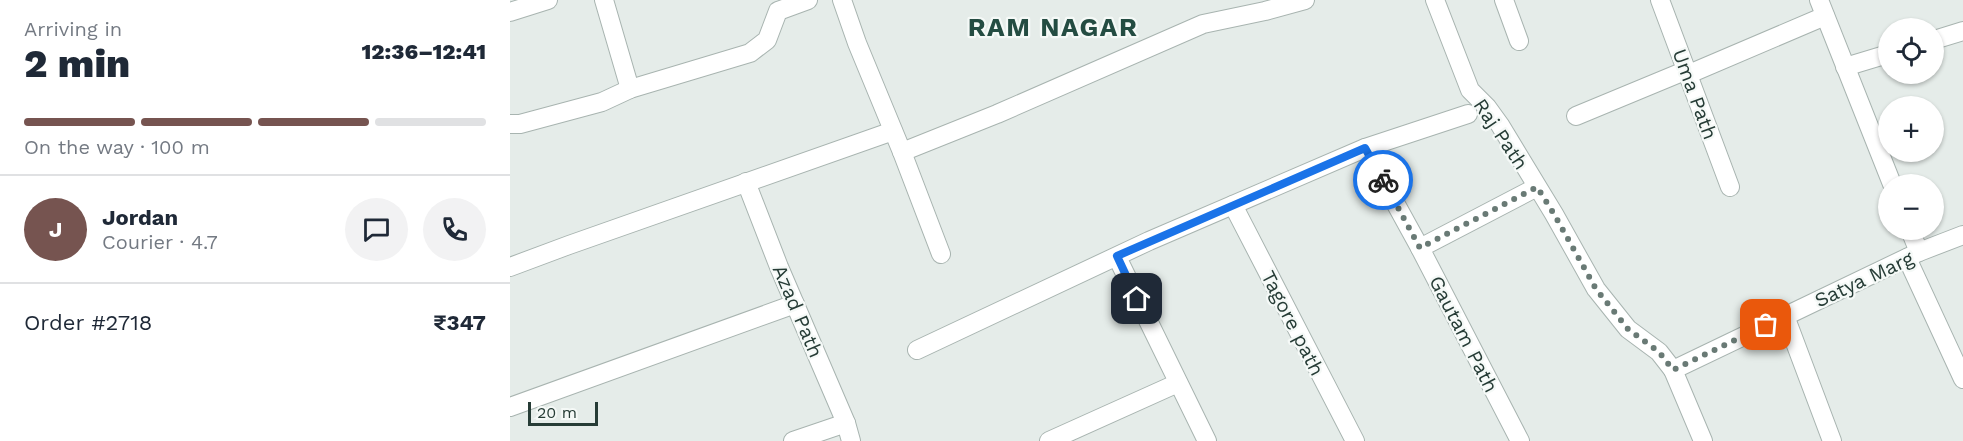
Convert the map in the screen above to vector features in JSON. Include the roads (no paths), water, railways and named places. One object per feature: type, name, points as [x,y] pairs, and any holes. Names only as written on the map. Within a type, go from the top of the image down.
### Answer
[{"type":"street","points":[[510,12],[548,0]]},
{"type":"street","points":[[604,0],[630,89]]},
{"type":"street","points":[[510,124],[520,124],[602,102],[630,89],[750,53],[767,40],[778,11],[808,0]]},
{"type":"street","points":[[842,0],[941,254]]},
{"type":"street","points":[[902,152],[997,114],[1203,24],[1305,0]]},
{"type":"street","name":"Raj Path","points":[[1435,0],[1470,90],[1487,107],[1500,125],[1596,289],[1628,329],[1659,352],[1673,370]]},
{"type":"street","points":[[1504,0],[1519,41]]},
{"type":"street","name":"Uma Path","points":[[1660,0],[1730,187]]},
{"type":"street","points":[[1576,116],[1688,72],[1822,8],[1888,174]]},
{"type":"street","points":[[1944,37],[1963,31]]},
{"type":"street","points":[[1845,67],[1878,57]]},
{"type":"street","points":[[916,350],[1117,256],[1365,148],[1468,114]]},
{"type":"street","points":[[510,267],[893,131]]},
{"type":"street","name":"Gautam Path","points":[[1365,148],[1420,248],[1520,441]]},
{"type":"street","name":"Azad Path","points":[[746,182],[848,432]]},
{"type":"street","points":[[1420,248],[1537,187]]},
{"type":"street","name":"Tagore path","points":[[1233,205],[1355,441]]},
{"type":"street","name":"Satya Marg","points":[[1673,370],[1913,255],[1963,235]]},
{"type":"street","points":[[1911,240],[1913,255],[1963,379]]},
{"type":"street","points":[[1117,256],[1207,441]]},
{"type":"street","points":[[510,407],[795,304]]},
{"type":"street","points":[[1785,316],[1832,441]]},
{"type":"street","points":[[1673,370],[1704,441]]},
{"type":"street","points":[[1049,441],[1178,383]]},
{"type":"street","points":[[794,441],[848,432]]},
{"type":"district","name":"RAM NAGAR","points":[[1053,27]]}]
